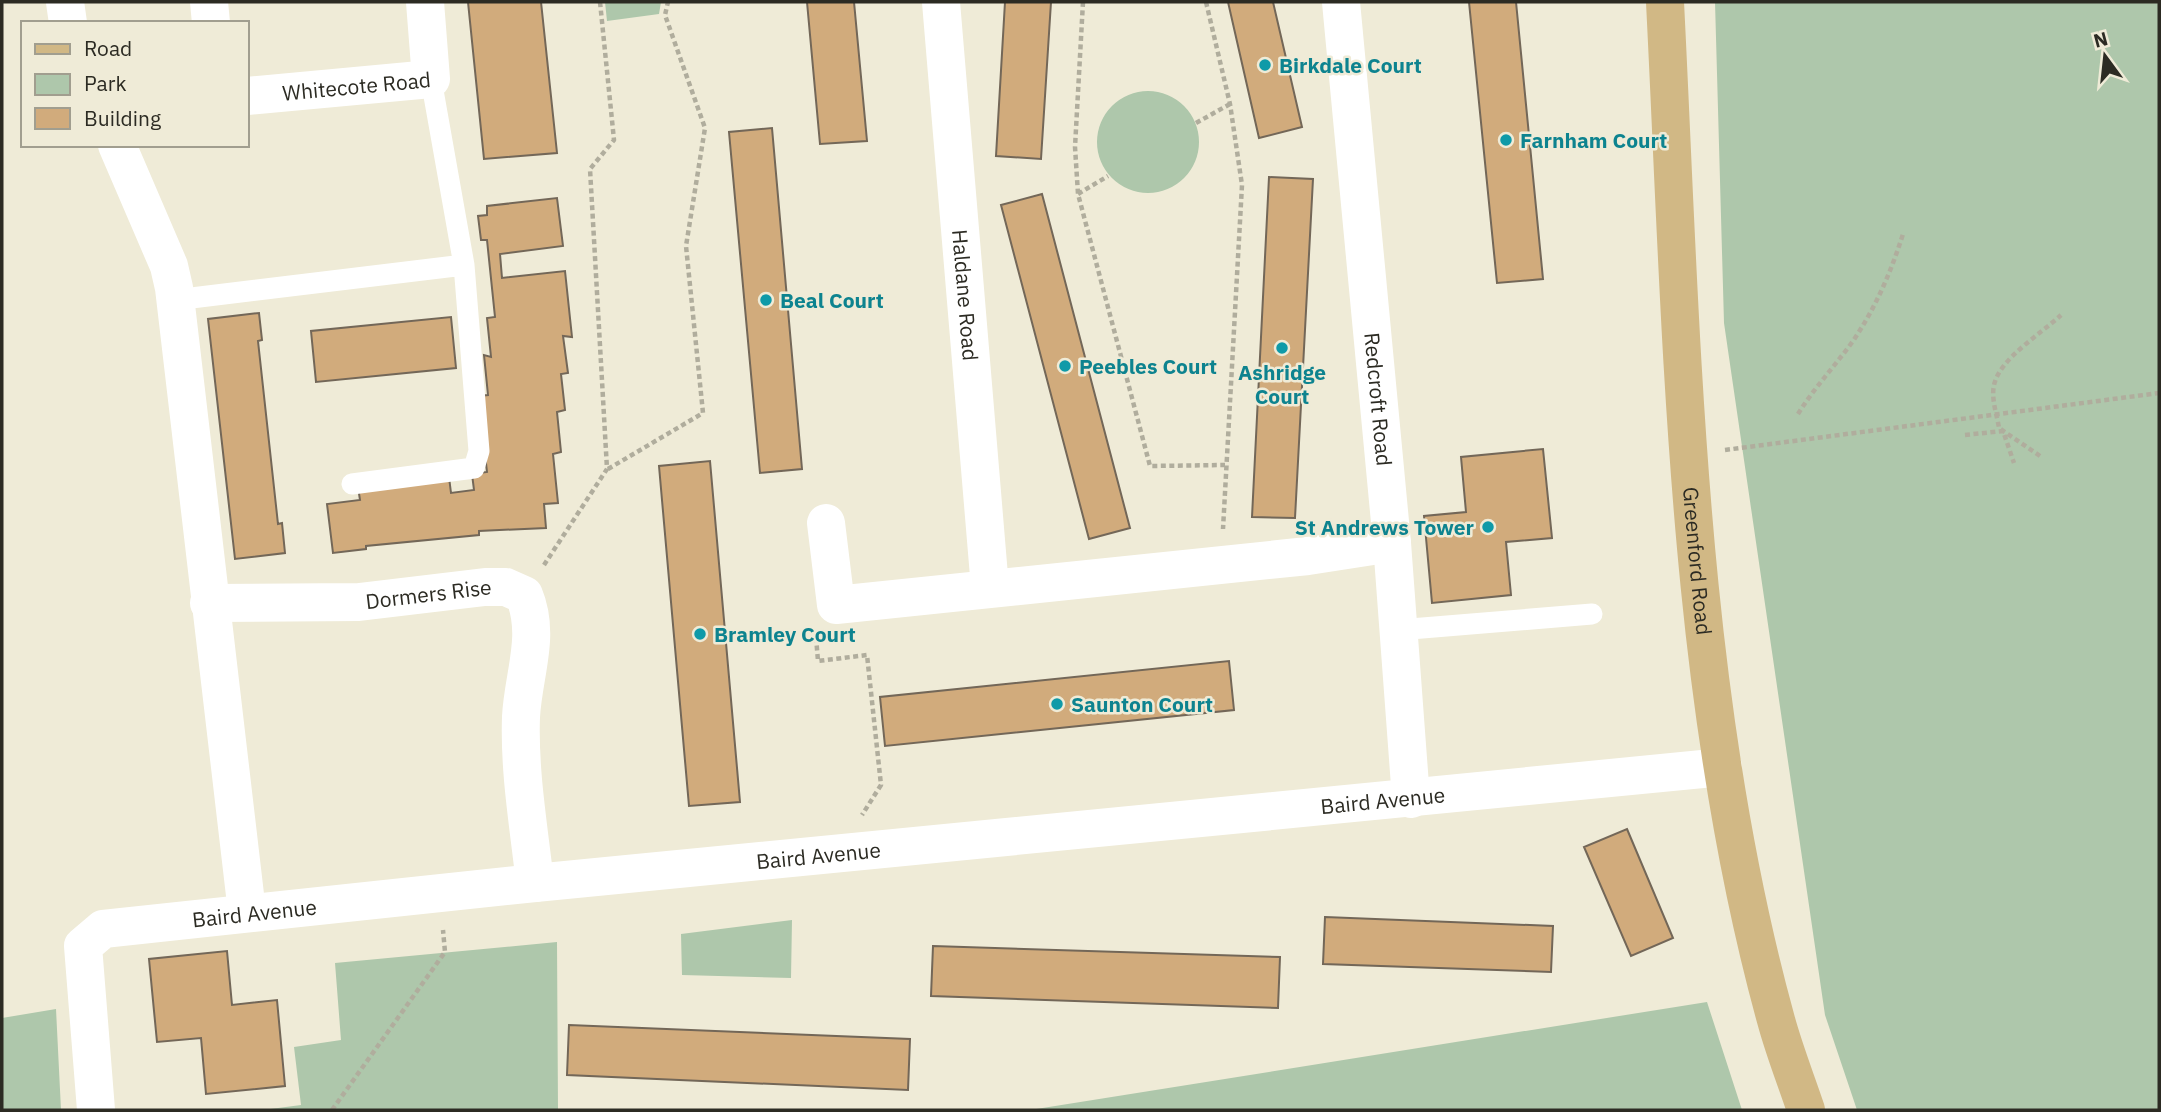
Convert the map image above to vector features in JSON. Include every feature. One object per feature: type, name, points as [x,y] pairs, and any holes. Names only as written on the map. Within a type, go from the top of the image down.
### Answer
[{"type":"main road","name":"Greenford Road","points":[[1665,2],[1689,451],[1704,612],[1723,767],[1749,907],[1776,1020],[1806,1110]]},
{"type":"street","points":[[65,2],[68,21]]},
{"type":"street","points":[[209,2],[211,21]]},
{"type":"street","name":"Whitecote Road","points":[[248,96],[431,79],[425,2]]},
{"type":"street","name":"Haldane Road","points":[[941,2],[990,588]]},
{"type":"street","name":"Redcroft Road","points":[[1341,2],[1392,543],[1410,799]]},
{"type":"street","points":[[118,147],[169,266],[175,300],[247,912]]},
{"type":"street","points":[[827,523],[836,605],[1225,565],[1392,543]]},
{"type":"street","name":"Dormers Rise","points":[[209,603],[359,602],[485,587],[506,587],[524,595],[531,612],[533,635],[521,716],[523,775],[535,883]]},
{"type":"street","name":"Baird Avenue","points":[[96,1110],[83,946],[103,929],[535,883],[1723,767]]},
{"type":"lane","points":[[352,484],[474,468],[479,451],[464,265],[431,79]]},
{"type":"lane","points":[[175,300],[464,265]]},
{"type":"lane","points":[[1398,630],[1592,614]]},
{"type":"path","points":[[600,2],[614,140],[590,169],[607,469]]},
{"type":"path","points":[[524,595],[607,469],[703,413],[685,246],[705,128],[665,15],[667,2]]},
{"type":"path","points":[[1083,2],[1075,147],[1078,194],[1150,466],[1224,465]]},
{"type":"path","points":[[1206,2],[1230,104],[1241,185],[1224,465],[1222,524],[1225,565]]},
{"type":"path","points":[[1196,123],[1230,104]]},
{"type":"path","points":[[1078,194],[1108,176]]},
{"type":"path","points":[[1798,414],[1810,393],[1854,339],[1877,300],[1886,284],[1903,234]]},
{"type":"path","points":[[2040,456],[1999,428],[1993,387],[1998,373],[2010,357],[2060,315]]},
{"type":"path","points":[[1689,451],[1750,448],[2159,393]]},
{"type":"path","points":[[1965,435],[2003,431]]},
{"type":"path","points":[[2003,431],[2014,463]]},
{"type":"path","points":[[836,605],[816,634],[818,661],[867,655],[881,785],[837,854]]},
{"type":"path","points":[[332,1110],[444,953],[440,894]]},
{"type":"green space","points":[[605,2],[661,2],[659,14],[607,21]]},
{"type":"green space","points":[[1715,2],[2159,2],[2159,1110],[1857,1110],[1825,1015],[1724,323]]},
{"type":"green space","points":[[1148,91],[1177,99],[1191,113],[1199,142],[1191,171],[1177,185],[1148,193],[1119,185],[1105,171],[1097,142],[1105,113],[1119,99]]},
{"type":"green space","points":[[792,920],[791,978],[682,975],[681,934]]},
{"type":"green space","points":[[557,942],[558,1110],[263,1110],[301,1105],[294,1047],[341,1040],[335,963]]},
{"type":"green space","points":[[1707,1002],[1742,1110],[1030,1110]]},
{"type":"green space","points":[[56,1009],[61,1110],[2,1110],[2,1018]]},
{"type":"building","points":[[468,2],[541,2],[557,153],[484,159]]},
{"type":"building","points":[[807,2],[854,2],[867,141],[820,144]]},
{"type":"building","points":[[1005,2],[1051,2],[1041,159],[996,156]]},
{"type":"building","name":"Birkdale Court","points":[[1228,2],[1273,2],[1302,127],[1259,138]]},
{"type":"building","name":"Farnham Court","points":[[1469,2],[1516,2],[1543,279],[1497,283]]},
{"type":"building","name":"Beal Court","points":[[772,128],[802,469],[760,473],[729,132]]},
{"type":"building","name":"Ashridge Court","points":[[1269,177],[1313,179],[1295,518],[1252,517]]},
{"type":"building","name":"Peebles Court","points":[[1042,194],[1130,528],[1089,539],[1001,205]]},
{"type":"building","points":[[557,198],[563,246],[500,254],[502,278],[565,271],[572,337],[563,336],[568,373],[561,374],[565,410],[557,412],[561,452],[553,454],[558,503],[544,504],[546,528],[479,531],[479,535],[366,546],[366,549],[333,553],[327,504],[360,500],[358,487],[449,477],[451,493],[474,490],[472,474],[487,472],[478,396],[488,395],[484,355],[491,357],[487,318],[495,317],[487,240],[481,240],[478,216],[487,215],[487,206]]},
{"type":"building","points":[[259,313],[262,340],[258,341],[278,524],[282,523],[285,553],[235,559],[208,319]]},
{"type":"building","points":[[451,317],[456,368],[316,382],[311,331]]},
{"type":"building","name":"St Andrews Tower","points":[[1543,449],[1552,538],[1506,542],[1511,595],[1432,603],[1424,516],[1466,512],[1461,457]]},
{"type":"building","name":"Bramley Court","points":[[710,461],[740,802],[689,806],[659,466]]},
{"type":"building","name":"Saunton Court","points":[[1229,661],[1234,710],[885,746],[880,697]]},
{"type":"building","points":[[1627,829],[1673,938],[1631,956],[1584,847]]},
{"type":"building","points":[[1325,917],[1553,926],[1551,972],[1323,964]]},
{"type":"building","points":[[933,946],[1280,957],[1278,1008],[931,996]]},
{"type":"building","points":[[227,951],[232,1005],[277,1000],[285,1086],[206,1094],[201,1038],[157,1042],[149,959]]},
{"type":"building","points":[[569,1025],[910,1039],[908,1090],[567,1075]]},
{"type":"place","name":"Birkdale Court","points":[[1265,65]]},
{"type":"place","name":"Farnham Court","points":[[1506,140]]},
{"type":"place","name":"Beal Court","points":[[766,300]]},
{"type":"place","name":"Ashridge Court","points":[[1282,348]]},
{"type":"place","name":"Peebles Court","points":[[1065,366]]},
{"type":"place","name":"St Andrews Tower","points":[[1488,527]]},
{"type":"place","name":"Bramley Court","points":[[700,634]]},
{"type":"place","name":"Saunton Court","points":[[1057,704]]}]
